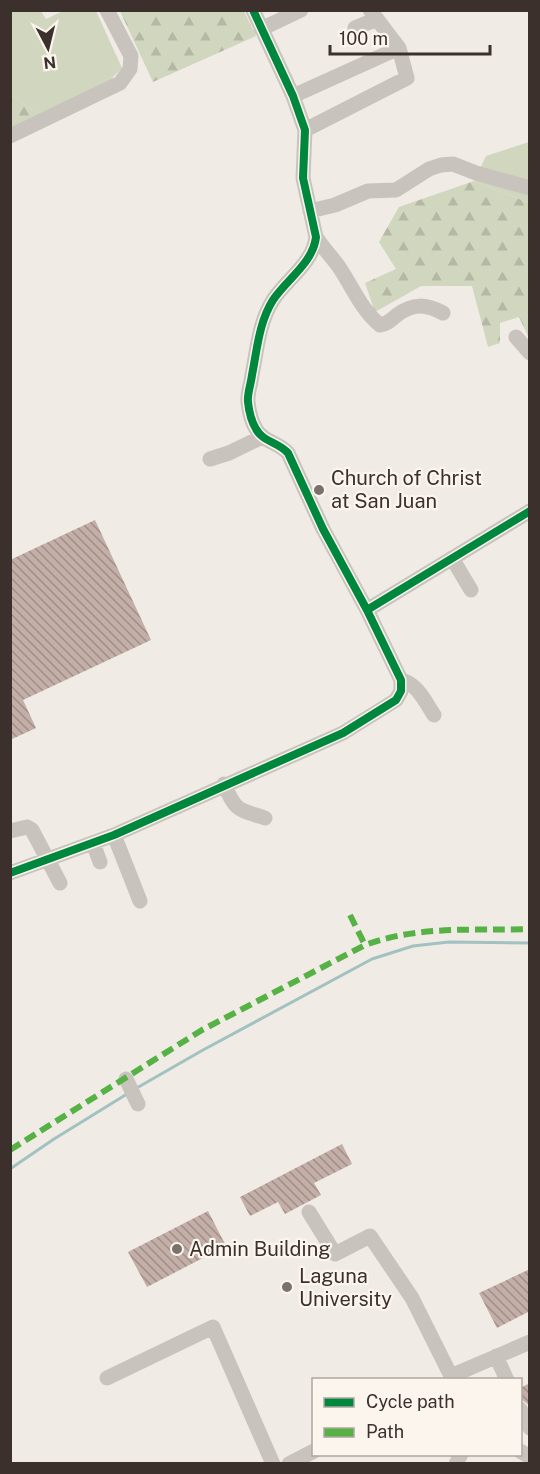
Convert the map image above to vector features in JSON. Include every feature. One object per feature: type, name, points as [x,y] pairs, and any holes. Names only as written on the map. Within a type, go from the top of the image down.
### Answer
[{"type":"street","points":[[10,136],[120,83],[130,69],[131,56],[107,10]]},
{"type":"street","points":[[252,10],[293,96],[305,130],[303,178],[316,237],[338,265],[358,298],[380,325],[384,325],[402,311],[420,305],[428,305],[443,313]]},
{"type":"street","points":[[261,29],[301,10]]},
{"type":"street","points":[[305,130],[407,78],[399,48],[373,15],[355,28]]},
{"type":"street","points":[[293,96],[399,48]]},
{"type":"street","points":[[310,211],[335,205],[368,191],[396,190],[429,169],[441,165],[453,164],[530,188]]},
{"type":"street","points":[[10,873],[114,835],[224,784],[343,733],[396,700],[401,691],[401,680],[367,610],[323,529],[288,453],[283,447],[262,438],[250,416],[247,400],[265,314],[285,283],[306,261],[315,245],[316,237]]},
{"type":"street","points":[[516,337],[530,353]]},
{"type":"street","points":[[210,459],[262,438]]},
{"type":"street","points":[[367,610],[530,511]]},
{"type":"street","points":[[452,558],[471,590]]},
{"type":"street","points":[[401,680],[407,681],[417,691],[434,715]]},
{"type":"street","points":[[224,784],[237,808],[265,818]]},
{"type":"street","points":[[10,831],[27,827],[32,830],[60,883]]},
{"type":"street","points":[[114,835],[140,901]]},
{"type":"street","points":[[93,843],[99,862]]},
{"type":"street","points":[[309,1212],[335,1254],[370,1236],[412,1298],[452,1378],[530,1342]]},
{"type":"street","points":[[107,1378],[213,1327],[273,1464]]},
{"type":"street","points":[[496,1356],[506,1378]]},
{"type":"street","points":[[522,1413],[530,1428]]},
{"type":"street","points":[[289,1464],[312,1453]]},
{"type":"green space","points":[[11,11],[41,11],[46,19],[63,11],[96,11],[122,68],[111,79],[39,115],[11,95]]},
{"type":"green space","points":[[120,11],[244,11],[256,36],[153,82]]},
{"type":"green space","points":[[11,95],[39,115],[11,129]]},
{"type":"green space","points":[[529,142],[529,203],[474,181],[486,156]]},
{"type":"green space","points":[[474,181],[529,203],[529,338],[519,317],[500,323],[500,343],[488,347],[472,286],[421,286],[375,312],[365,283],[396,269],[379,242],[399,207]]},
{"type":"building","points":[[95,520],[151,640],[23,700],[36,728],[10,740],[10,560]]},
{"type":"building","points":[[342,1144],[352,1164],[314,1183],[321,1195],[285,1214],[278,1202],[250,1216],[240,1197]]},
{"type":"building","name":"Admin Building","points":[[208,1211],[226,1246],[147,1287],[128,1252]]},
{"type":"building","points":[[530,1269],[530,1311],[497,1328],[479,1293]]},
{"type":"building","points":[[530,1383],[530,1406],[522,1400],[522,1387]]},
{"type":"waterway","points":[[135,1089],[372,959],[413,946],[449,942],[530,943]]},
{"type":"waterway","points":[[10,1169],[127,1094]]},
{"type":"marked path","points":[[350,915],[365,945]]},
{"type":"marked path","points":[[10,1150],[202,1030],[365,945],[406,934],[426,932],[530,929]]},
{"type":"cycle path","points":[[253,10],[293,96],[305,130],[303,178],[316,237],[305,263],[273,300],[265,317],[259,336],[248,396],[254,426],[263,437],[288,453],[323,529],[367,610],[530,511]]},
{"type":"cycle path","points":[[10,873],[114,835],[343,733],[396,700],[401,691],[401,680],[367,610]]},
{"type":"place","name":"Church of Christ at San Juan","points":[[319,490]]},
{"type":"place","name":"Admin Building","points":[[177,1249]]},
{"type":"place","name":"Laguna University","points":[[287,1287]]}]
